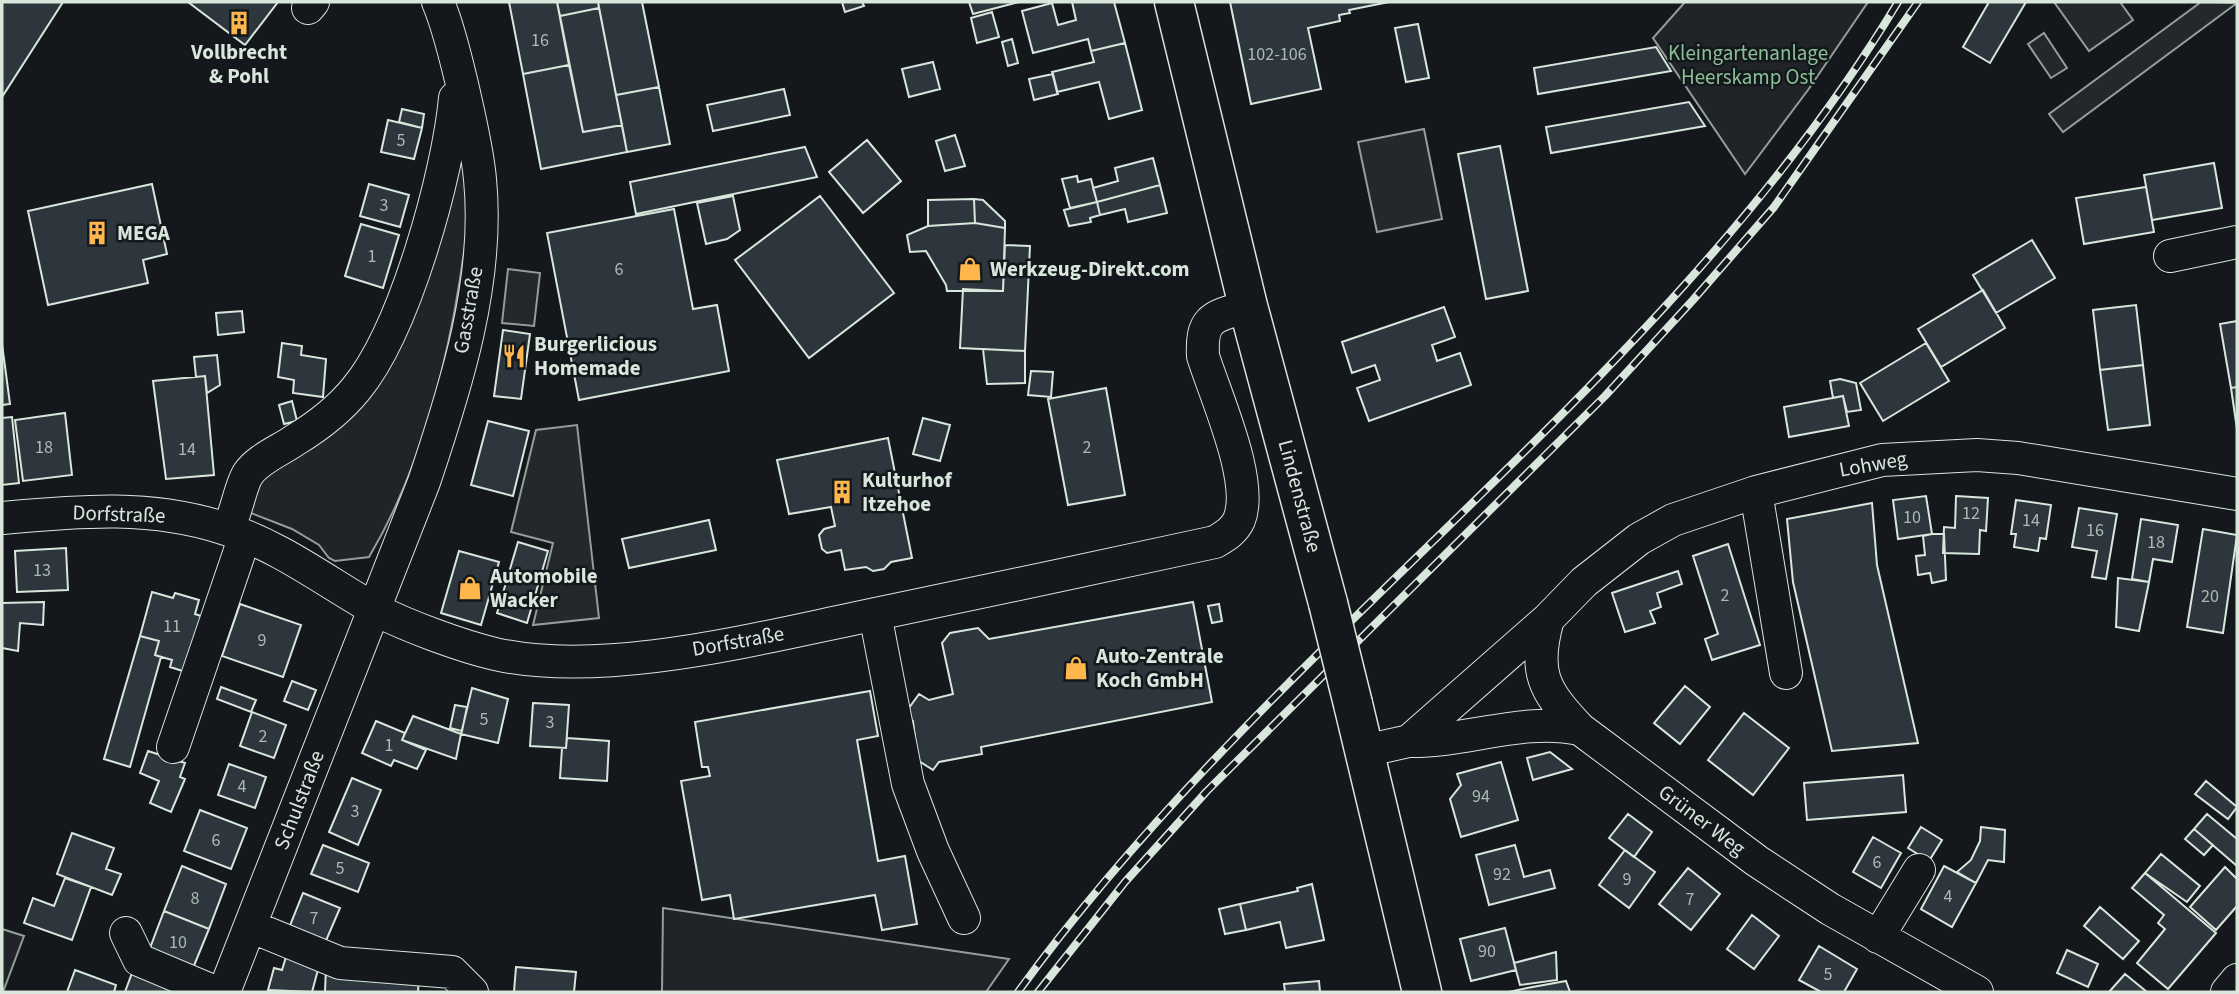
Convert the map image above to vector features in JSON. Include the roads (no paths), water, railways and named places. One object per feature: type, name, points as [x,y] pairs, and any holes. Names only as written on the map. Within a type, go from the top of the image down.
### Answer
[{"type":"main road","name":"Lindenstraße","points":[[1174,2],[1248,306],[1328,603],[1422,992]]},
{"type":"street","name":"Gasstraße","points":[[374,609],[444,421],[471,315],[477,269],[480,178],[458,69],[438,2]]},
{"type":"street","points":[[173,747],[237,533],[238,510],[248,474],[268,456],[334,413],[358,387],[378,355],[409,284],[453,130],[458,69]]},
{"type":"street","points":[[2170,256],[2237,242]]},
{"type":"street","name":"Dorfstraße","points":[[2,518],[87,510],[131,510],[176,515],[237,533],[374,609],[493,653],[566,660],[674,653],[875,614],[1215,542],[1232,531],[1239,519],[1241,487],[1203,356],[1202,338],[1205,327],[1212,318],[1248,306]]},
{"type":"street","name":"Lohweg","points":[[1364,751],[1409,740],[1548,619],[1584,582],[1653,530],[1756,492],[1882,460],[1977,455],[2018,458],[2237,494]]},
{"type":"street","points":[[1756,492],[1786,673]]},
{"type":"street","name":"Schulstraße","points":[[224,992],[374,609]]},
{"type":"street","points":[[875,614],[908,784],[933,851],[964,918]]},
{"type":"street","points":[[1548,619],[1541,646],[1543,679],[1556,704],[1580,729]]},
{"type":"street","name":"Grüner Weg","points":[[1409,740],[1462,739],[1545,724],[1580,729],[1757,861],[1878,937],[1977,992]]},
{"type":"street","points":[[1878,937],[1919,870]]},
{"type":"street","points":[[250,926],[340,963],[452,972],[472,992]]},
{"type":"street","points":[[126,933],[139,960],[215,992]]},
{"type":"street","points":[[2227,992],[2237,980]]},
{"type":"railway","points":[[1018,992],[1121,862],[1233,740],[1587,388],[1700,267],[1805,139],[1898,2]]},
{"type":"railway","points":[[1038,992],[1125,882],[1207,791],[1605,396],[1693,300],[1774,207],[1918,2]]},
{"type":"place","name":"Vollbrecht & Pohl","points":[[239,23]]},
{"type":"place","name":"MEGA","points":[[97,233]]},
{"type":"place","name":"Werkzeug-Direkt.com","points":[[970,269]]},
{"type":"place","name":"Burgerlicious Homemade","points":[[514,356]]},
{"type":"place","name":"Kulturhof Itzehoe","points":[[842,492]]},
{"type":"place","name":"Automobile Wacker","points":[[470,588]]},
{"type":"place","name":"Auto-Zentrale Koch GmbH","points":[[1076,668]]},
{"type":"park label","name":"Kleingartenanlage Heerskamp Ost","points":[[1748,65]]}]
